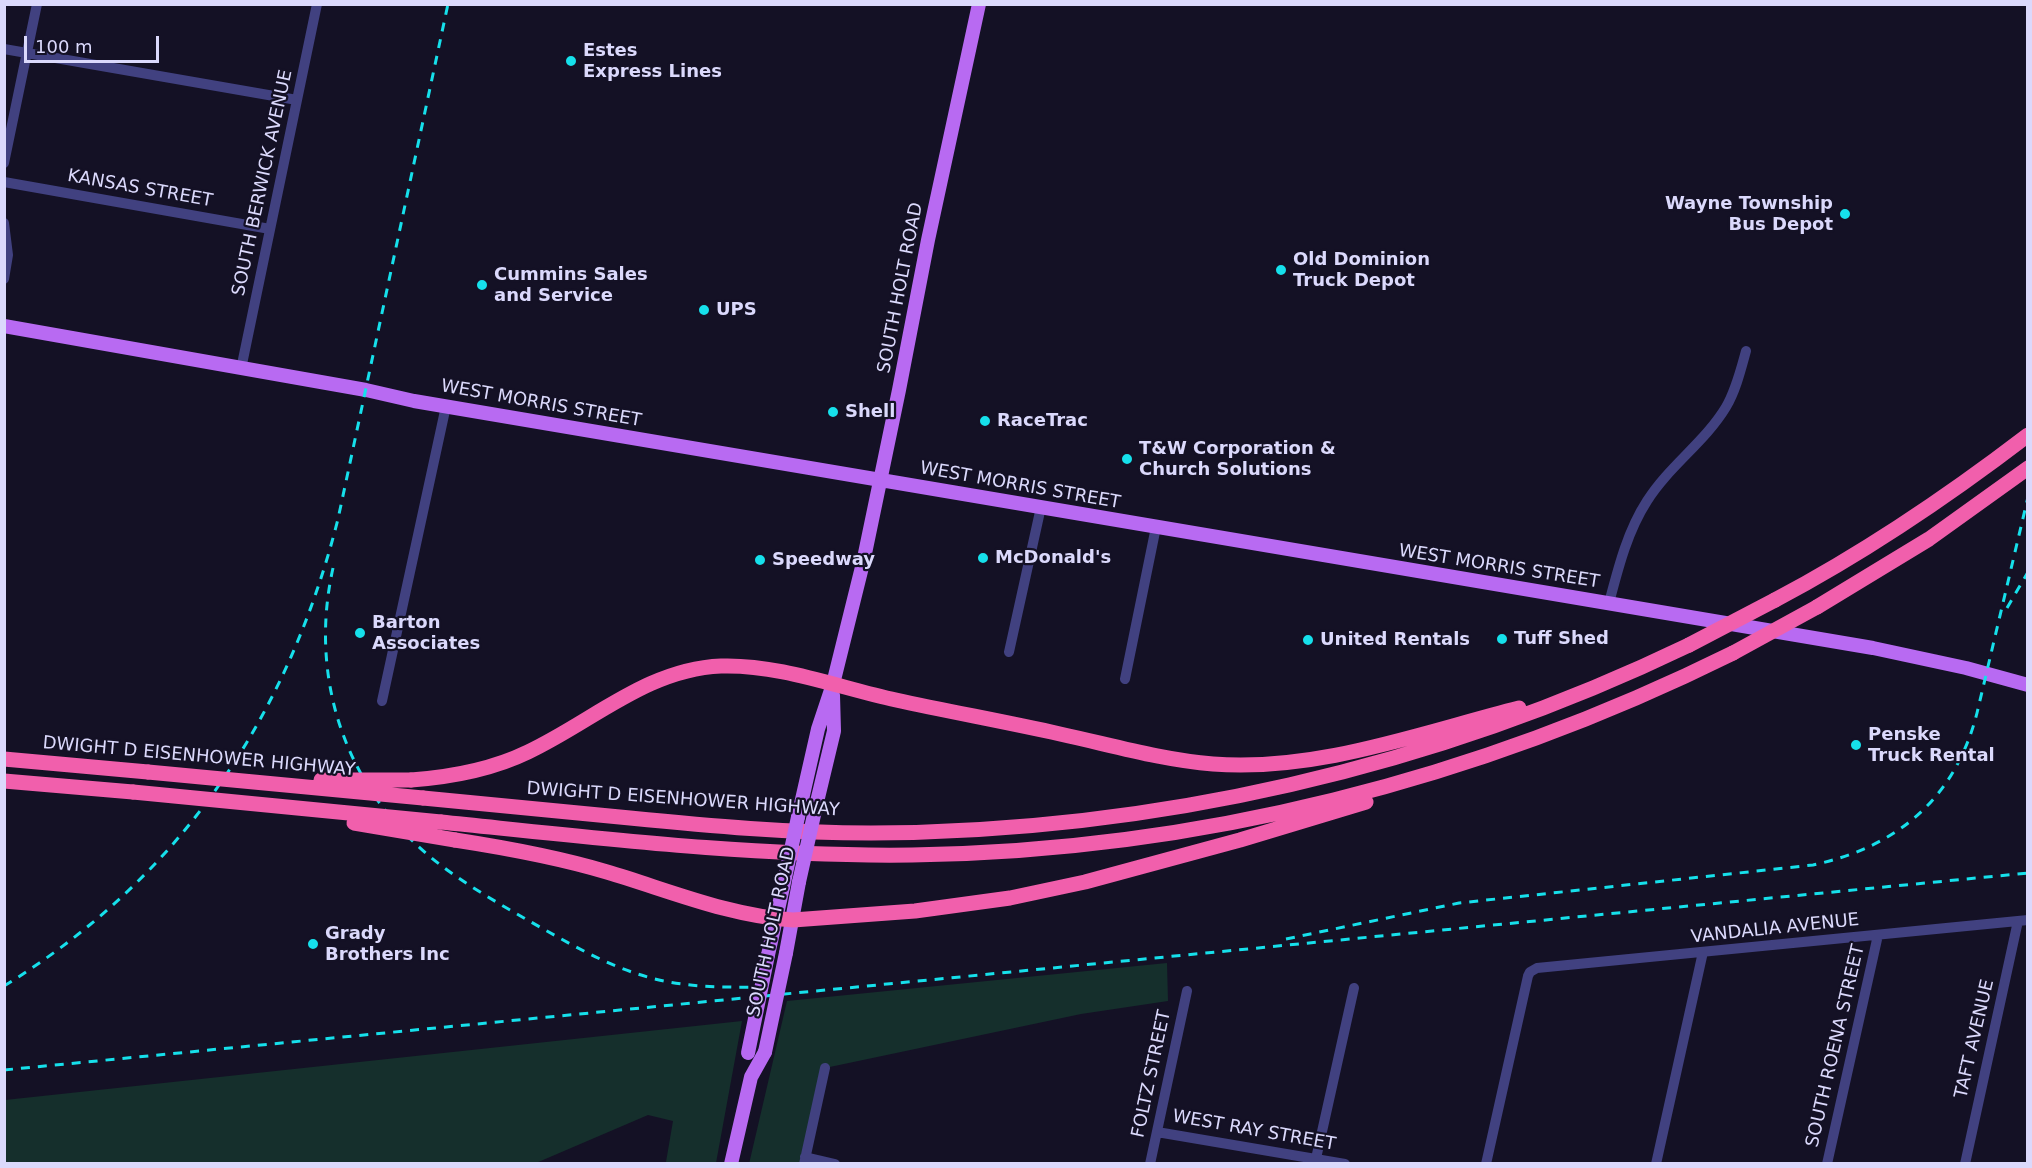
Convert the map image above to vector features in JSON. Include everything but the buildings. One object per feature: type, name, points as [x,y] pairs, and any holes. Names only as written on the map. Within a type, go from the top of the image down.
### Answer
[{"type":"highway","name":"DWIGHT D EISENHOWER HIGHWAY","points":[[4,759],[685,823],[804,831],[912,832],[1096,820],[1201,803],[1315,779],[1456,739],[1585,692],[1689,645],[1858,553],[1923,511],[2028,435]]},
{"type":"highway","points":[[4,781],[686,845],[811,854],[909,855],[1019,851],[1116,841],[1254,819],[1356,795],[1455,766],[1593,717],[1659,688],[1817,607],[1910,551],[2028,468]]},
{"type":"highway","points":[[236,780],[411,780],[450,777],[505,762],[546,743],[645,686],[687,671],[714,667],[739,666],[770,670],[897,700],[1165,757],[1201,763],[1240,765],[1325,757],[1585,692]]},
{"type":"highway","points":[[242,803],[546,855],[710,904],[776,919],[793,920],[887,914],[961,906],[1085,882],[1331,814],[1383,797],[1455,766]]},
{"type":"main road","name":"SOUTH HOLT ROAD","points":[[751,1077],[748,1053],[768,955],[818,729],[833,684],[863,563],[928,240],[979,4]]},
{"type":"main road","name":"WEST MORRIS STREET","points":[[4,326],[446,406],[1873,648],[1966,668],[2028,685]]},
{"type":"main road","name":"SOUTH HOLT ROAD","points":[[731,1164],[751,1077],[765,1052],[816,806],[834,731],[833,684]]},
{"type":"street","points":[[4,163],[37,4]]},
{"type":"street","name":"SOUTH BERWICK AVENUE","points":[[241,369],[317,4]]},
{"type":"street","points":[[4,49],[297,100]]},
{"type":"street","name":"KANSAS STREET","points":[[4,182],[270,229]]},
{"type":"street","points":[[4,223],[8,255],[4,279]]},
{"type":"street","points":[[1608,603],[1627,542],[1641,511],[1662,480],[1703,437],[1727,405],[1746,351]]},
{"type":"street","points":[[382,700],[446,406]]},
{"type":"street","points":[[1009,652],[1041,507]]},
{"type":"street","points":[[1125,679],[1156,527]]},
{"type":"street","name":"VANDALIA AVENUE","points":[[1486,1164],[1528,976],[1533,970],[1542,967],[2023,921]]},
{"type":"street","name":"TAFT AVENUE","points":[[1965,1164],[2023,921]]},
{"type":"street","name":"SOUTH ROENA STREET","points":[[1827,1164],[1878,935]]},
{"type":"street","points":[[1656,1164],[1703,952]]},
{"type":"street","points":[[1315,1161],[1354,988]]},
{"type":"street","name":"FOLTZ STREET","points":[[1150,1164],[1186,991]]},
{"type":"street","points":[[825,1068],[805,1160],[835,1164]]},
{"type":"street","name":"WEST RAY STREET","points":[[1157,1131],[1315,1161],[1345,1164]]},
{"type":"green space","points":[[1167,963],[1168,1001],[1081,1014],[825,1068],[807,1163],[749,1164],[787,1001]]},
{"type":"green space","points":[[742,1021],[716,1163],[660,1163],[666,1162],[673,1121],[648,1115],[536,1163],[5,1163],[5,1100]]},
{"type":"railway","points":[[4,986],[67,943],[123,895],[174,843],[218,786],[257,725],[289,660],[317,591],[338,519],[448,4]]},
{"type":"railway","points":[[1286,939],[1459,903],[1813,865],[1871,846],[1896,832],[1938,794],[1954,770],[1967,743],[1977,713],[2028,497]]},
{"type":"railway","points":[[333,568],[327,608],[326,648],[330,687],[340,725],[354,761],[374,795],[399,826],[428,855],[505,907],[577,948],[625,970],[659,980],[689,985],[781,987]]},
{"type":"railway","points":[[2007,608],[2028,572]]},
{"type":"railway","points":[[4,1070],[2028,873]]},
{"type":"place","name":"Estes Express Lines","points":[[571,61]]},
{"type":"place","name":"Wayne Township Bus Depot","points":[[1845,214]]},
{"type":"place","name":"Old Dominion Truck Depot","points":[[1281,270]]},
{"type":"place","name":"Cummins Sales and Service","points":[[482,285]]},
{"type":"place","name":"UPS","points":[[704,310]]},
{"type":"place","name":"Shell","points":[[833,412]]},
{"type":"place","name":"RaceTrac","points":[[985,421]]},
{"type":"place","name":"T&W Corporation & Church Solutions","points":[[1127,459]]},
{"type":"place","name":"McDonald's","points":[[983,558]]},
{"type":"place","name":"Speedway","points":[[760,560]]},
{"type":"place","name":"Barton Associates","points":[[360,633]]},
{"type":"place","name":"Tuff Shed","points":[[1502,639]]},
{"type":"place","name":"United Rentals","points":[[1308,640]]},
{"type":"place","name":"Penske Truck Rental","points":[[1856,745]]},
{"type":"place","name":"Grady Brothers Inc","points":[[313,944]]}]
